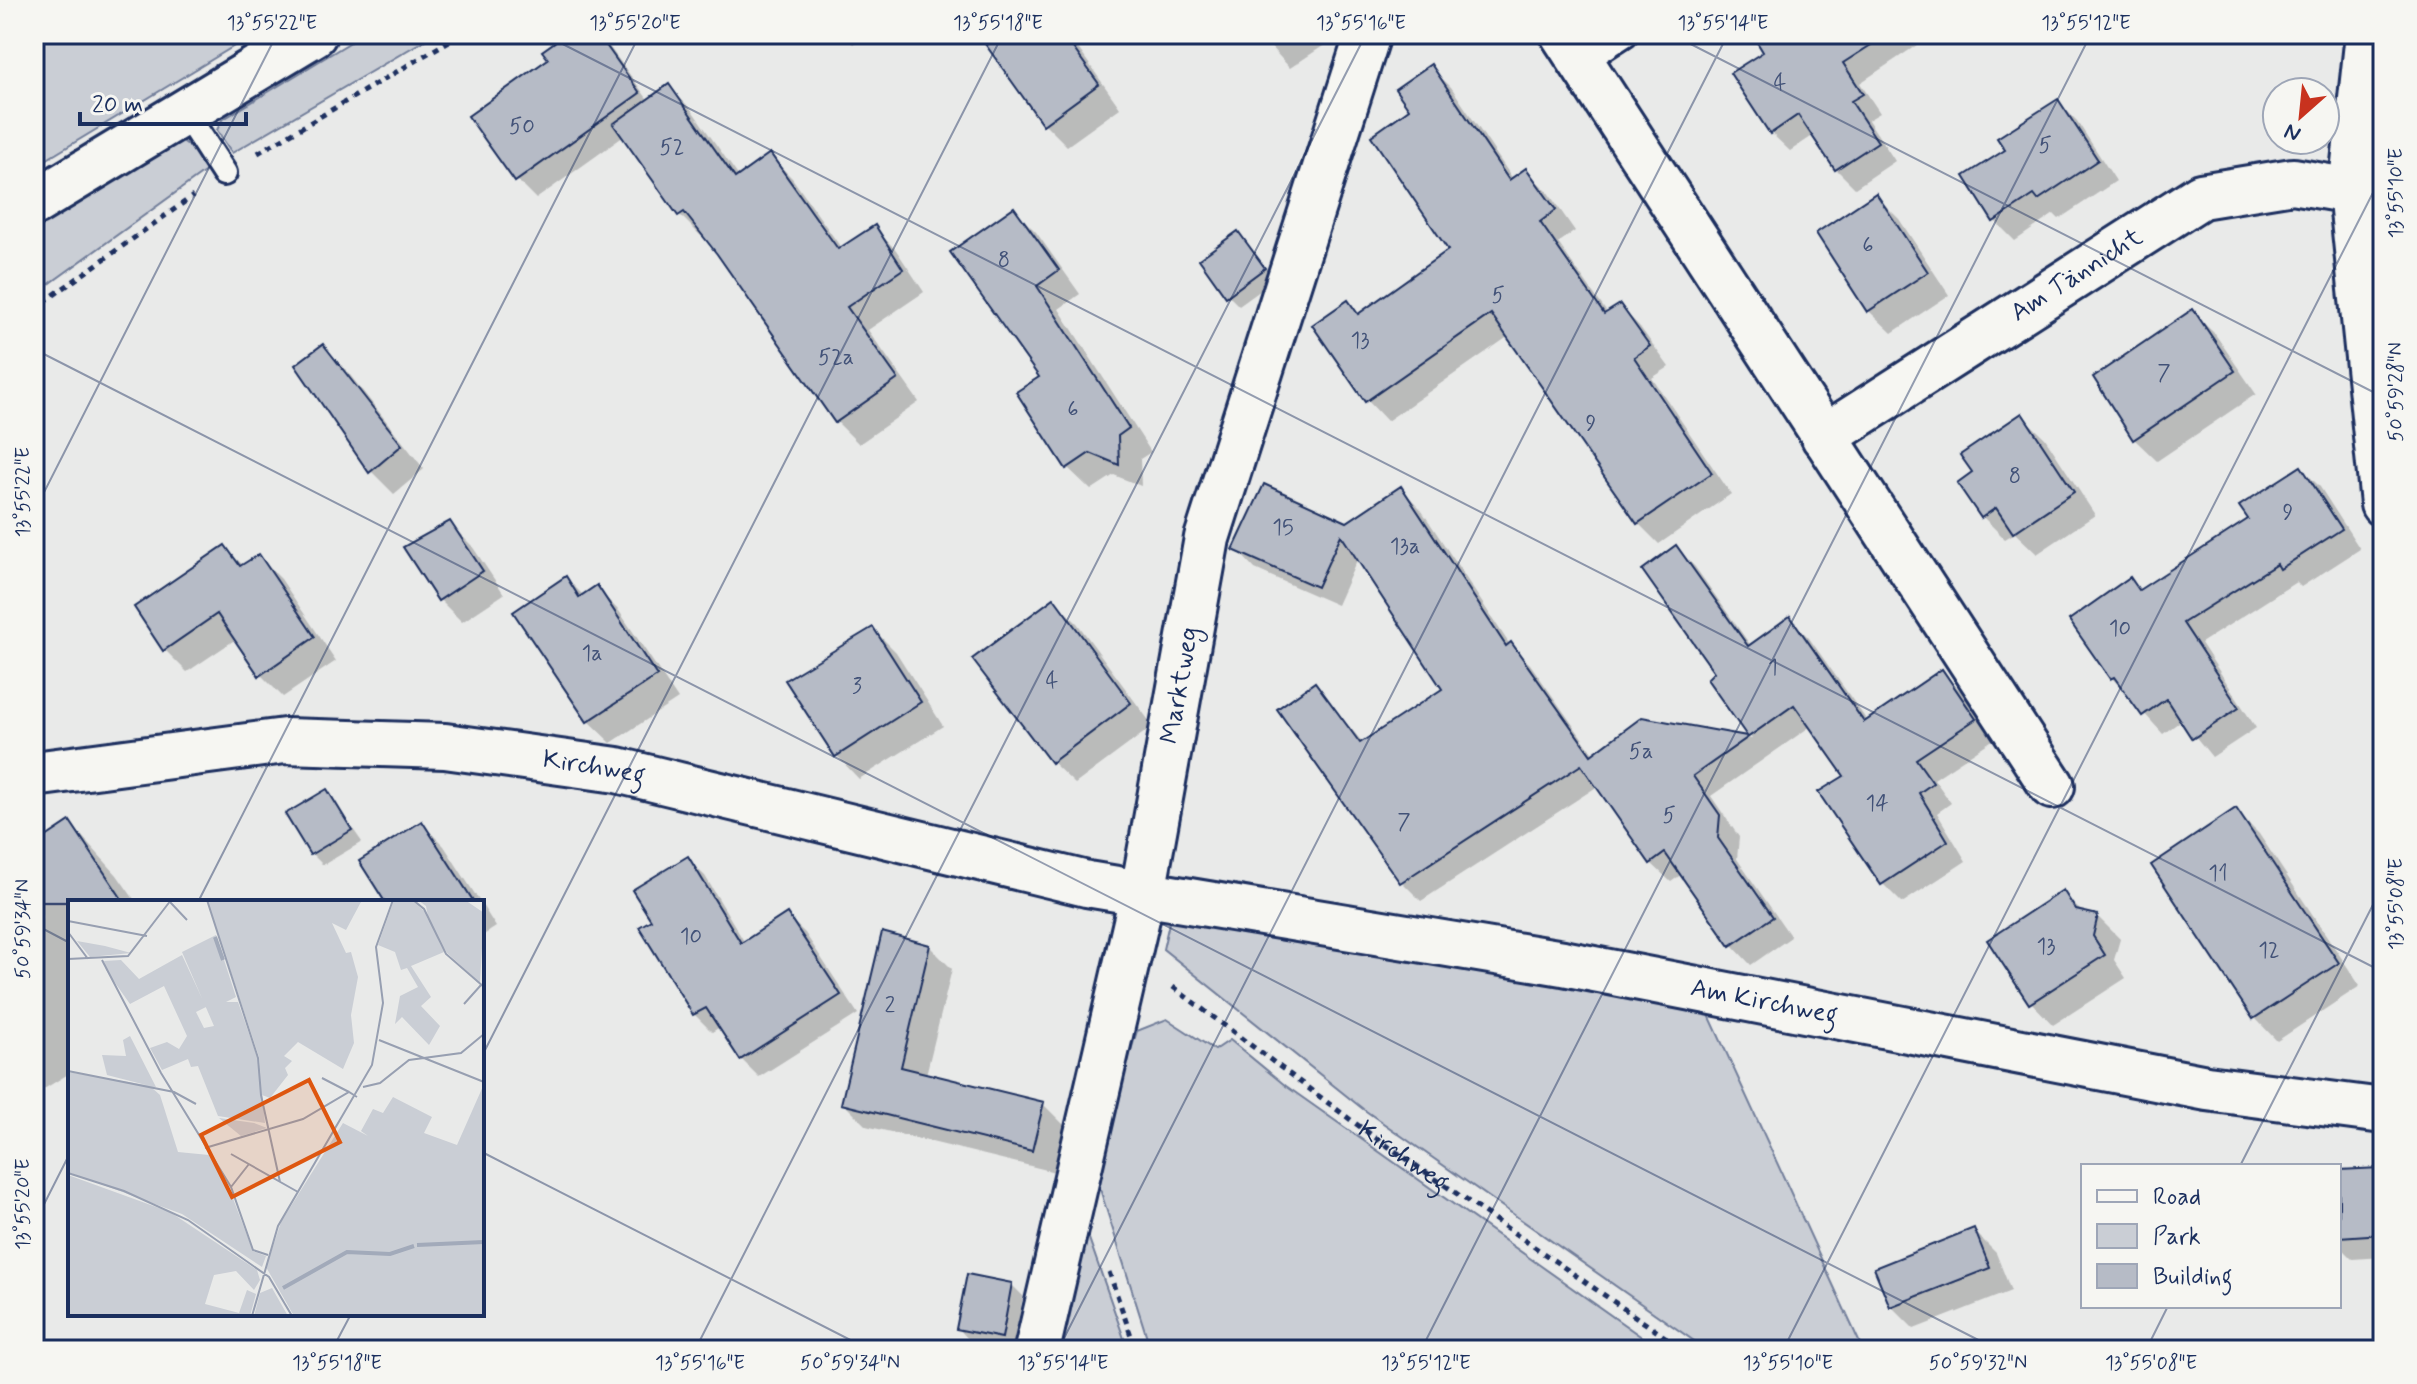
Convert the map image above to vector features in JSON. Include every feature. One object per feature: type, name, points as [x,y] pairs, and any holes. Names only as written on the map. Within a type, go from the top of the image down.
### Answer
[{"type":"street","points":[[34,203],[314,34]]},
{"type":"street","name":"Marktweg","points":[[1037,1350],[1130,955],[1207,538],[1368,34]]},
{"type":"street","points":[[2368,34],[2351,191],[2383,504]]},
{"type":"street","points":[[1573,48],[2052,786]]},
{"type":"street","name":"Am Tännicht","points":[[1824,437],[2201,196],[2293,181],[2351,191]]},
{"type":"street","name":"Kirchweg","points":[[34,774],[285,741],[445,746],[617,770],[1087,884],[1143,892]]},
{"type":"street","name":"Am Kirchweg","points":[[1143,892],[1563,963],[2207,1088],[2383,1111]]},
{"type":"lane","points":[[1573,48],[1625,34]]},
{"type":"lane","points":[[185,113],[224,173]]},
{"type":"path","name":"Kirchweg","points":[[1130,955],[1363,1129],[1684,1350]]},
{"type":"green space","points":[[34,34],[254,34],[34,167]]},
{"type":"green space","points":[[364,34],[435,34],[232,153],[217,130],[222,120]]},
{"type":"green space","points":[[181,140],[192,148],[207,170],[34,295],[34,227]]},
{"type":"green space","points":[[1172,910],[1704,1004],[1863,1350],[1707,1350],[1363,1109],[1163,949]]},
{"type":"green space","points":[[1167,1019],[1215,1050],[1230,1040],[1286,1086],[1660,1350],[1151,1350],[1094,1170],[1137,1031]]},
{"type":"green space","points":[[1079,1210],[1128,1350],[1049,1350]]},
{"type":"building","points":[[566,34],[598,34],[640,93],[515,182],[468,116],[548,59],[542,51]]},
{"type":"building","points":[[978,34],[1063,34],[1099,84],[1043,125]]},
{"type":"building","points":[[1752,34],[1888,34],[1843,63],[1863,94],[1851,101],[1878,142],[1835,170],[1798,115],[1770,134],[1730,73],[1763,52]]},
{"type":"building","points":[[1431,64],[1509,180],[1526,168],[1556,210],[1540,222],[1604,314],[1620,304],[1650,346],[1634,357],[1712,473],[1637,524],[1491,314],[1365,402],[1312,325],[1348,300],[1358,314],[1448,250],[1371,136],[1409,109],[1395,89]]},
{"type":"building","points":[[669,84],[735,178],[770,153],[838,249],[875,225],[903,269],[847,307],[898,379],[835,423],[717,254],[684,212],[678,216],[613,124]]},
{"type":"building","points":[[2058,99],[2098,160],[2038,200],[2034,195],[1993,222],[1964,176],[2005,150],[1997,138]]},
{"type":"building","points":[[1876,193],[1928,272],[1867,312],[1816,233]]},
{"type":"building","points":[[1014,207],[1059,270],[1037,286],[1129,428],[1118,436],[1119,465],[1090,453],[1066,469],[1016,392],[1039,377],[950,252]]},
{"type":"building","points":[[1238,231],[1265,268],[1226,297],[1199,259]]},
{"type":"building","points":[[2193,309],[2235,371],[2133,440],[2093,377]]},
{"type":"building","points":[[323,344],[402,445],[369,473],[295,365]]},
{"type":"building","points":[[2022,413],[2074,492],[2013,533],[1996,508],[1981,518],[1957,483],[1972,472],[1960,455]]},
{"type":"building","points":[[2301,466],[2342,529],[2280,569],[2277,564],[2183,623],[2239,708],[2192,739],[2166,699],[2142,716],[2114,677],[2110,679],[2069,620],[2130,577],[2139,590],[2248,519],[2239,506]]},
{"type":"building","points":[[1264,484],[1347,522],[1401,486],[1506,646],[1511,642],[1591,755],[1642,717],[1747,736],[1707,679],[1714,672],[1642,570],[1676,545],[1748,646],[1790,616],[1864,722],[1942,669],[1976,719],[1916,759],[1933,783],[1919,793],[1948,841],[1881,885],[1818,792],[1844,776],[1794,705],[1693,776],[1720,815],[1718,838],[1773,917],[1730,946],[1665,853],[1650,864],[1581,765],[1400,883],[1277,709],[1315,682],[1360,743],[1442,689],[1341,535],[1317,587],[1233,550]]},
{"type":"building","points":[[450,521],[483,571],[438,601],[403,547]]},
{"type":"building","points":[[225,545],[240,566],[259,554],[315,637],[259,676],[217,614],[163,651],[134,607]]},
{"type":"building","points":[[566,576],[579,597],[597,585],[657,676],[587,722],[513,612]]},
{"type":"building","points":[[1054,598],[1131,703],[1051,763],[972,659]]},
{"type":"building","points":[[873,627],[921,702],[835,757],[785,680]]},
{"type":"building","points":[[327,789],[352,830],[310,855],[285,814]]},
{"type":"building","points":[[2236,808],[2339,963],[2253,1019],[2151,865]]},
{"type":"building","points":[[70,821],[123,900],[34,902],[34,845]]},
{"type":"building","points":[[422,821],[473,900],[384,900],[359,861]]},
{"type":"building","points":[[688,856],[741,943],[787,913],[841,995],[740,1060],[706,1008],[693,1015],[639,927],[651,920],[632,890]]},
{"type":"building","points":[[2063,890],[2076,910],[2098,915],[2093,936],[2105,955],[2029,1004],[1987,940]]},
{"type":"building","points":[[882,932],[930,945],[901,1067],[1044,1102],[1032,1151],[841,1104]]},
{"type":"building","points":[[2380,1168],[2383,1234],[2341,1237],[2341,1170]]},
{"type":"building","points":[[1974,1228],[1990,1268],[1890,1307],[1874,1268]]},
{"type":"building","points":[[967,1274],[1012,1283],[1002,1338],[956,1329]]}]
